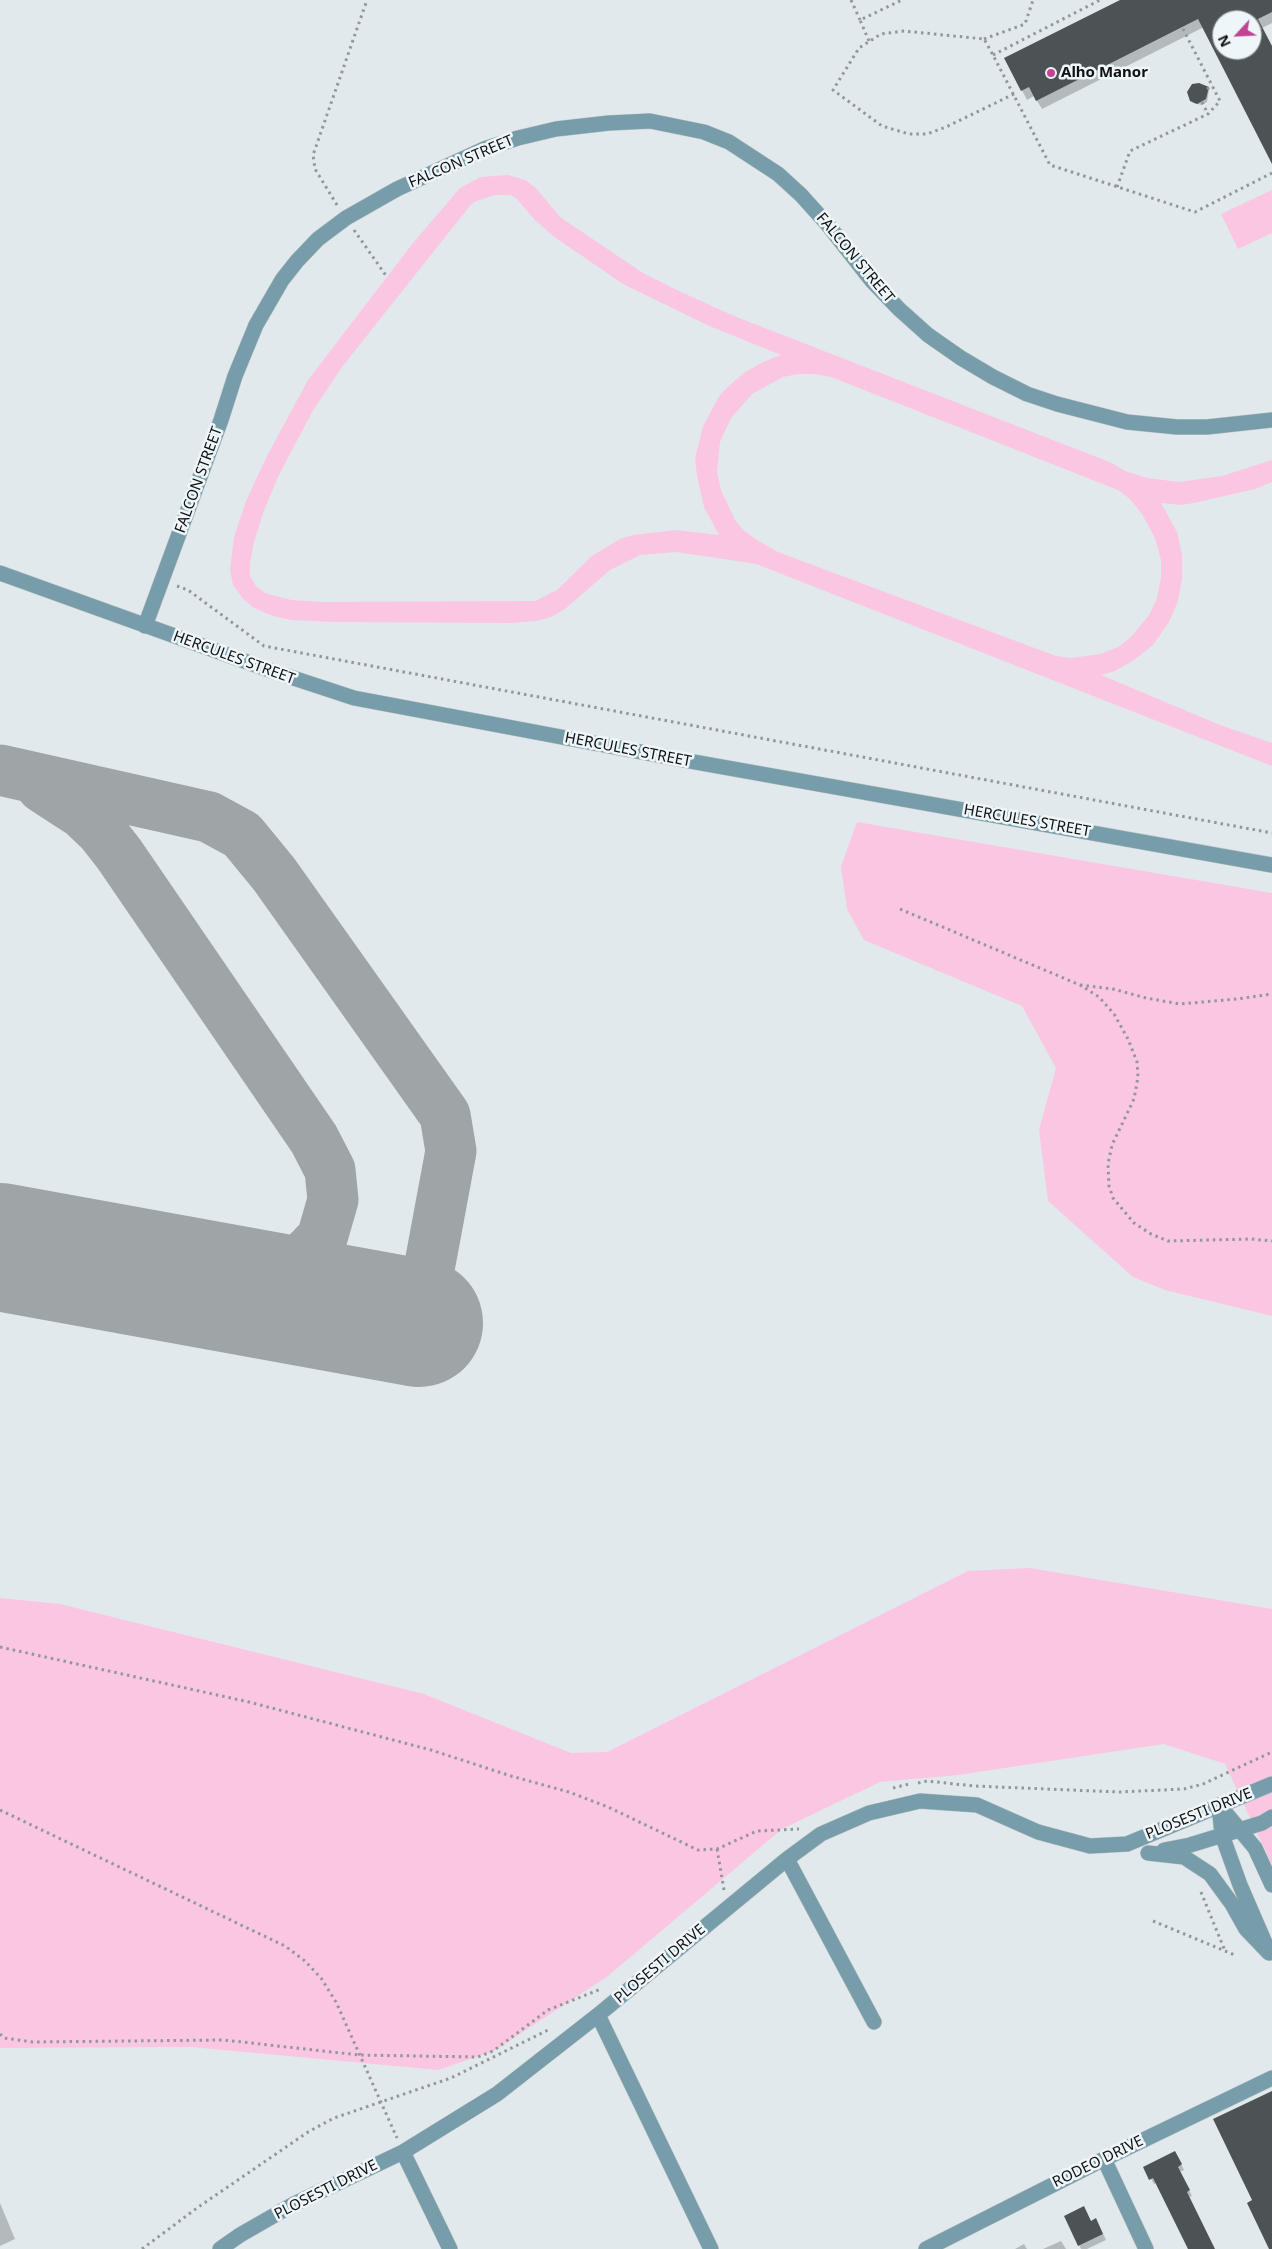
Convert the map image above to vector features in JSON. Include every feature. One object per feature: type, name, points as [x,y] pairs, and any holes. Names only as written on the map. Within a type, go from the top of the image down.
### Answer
[{"type":"street","name":"FALCON STREET","points":[[144,626],[222,420],[235,376],[256,324],[282,280],[297,261],[318,239],[346,218],[433,171],[518,138],[556,129],[650,121],[704,132],[729,142],[778,174],[828,225],[853,259],[898,309],[928,335],[993,377],[1057,404],[1127,422],[1177,427],[1207,427],[1272,420]]},
{"type":"street","name":"HERCULES STREET","points":[[0,573],[144,626],[354,698],[689,761],[1272,865]]},
{"type":"street","name":"PLOSESTI DRIVE","points":[[220,2249],[240,2235],[294,2204],[403,2152],[497,2094],[598,2015],[787,1858],[821,1834],[869,1813],[920,1801],[977,1805],[1038,1832],[1090,1846],[1127,1844],[1272,1784]]},
{"type":"street","points":[[1219,1805],[1255,1848],[1272,1885]]},
{"type":"street","points":[[1219,1805],[1222,1835],[1240,1885],[1271,1956]]},
{"type":"street","name":"PLOSESTI DRIVE","points":[[1127,1844],[1148,1852],[1190,1845],[1239,1830],[1272,1817]]},
{"type":"street","points":[[1148,1852],[1184,1857],[1210,1874],[1232,1904],[1246,1929],[1271,1956]]},
{"type":"street","points":[[787,1858],[874,2022]]},
{"type":"street","points":[[598,2015],[710,2249]]},
{"type":"street","name":"RODEO DRIVE","points":[[926,2249],[1104,2159],[1272,2078]]},
{"type":"street","points":[[403,2152],[450,2249]]},
{"type":"street","points":[[1104,2159],[1146,2249]]},
{"type":"path","points":[[367,0],[313,154],[315,168],[346,218],[387,277]]},
{"type":"path","points":[[851,0],[869,41]]},
{"type":"path","points":[[860,20],[902,0]]},
{"type":"path","points":[[1014,94],[928,134],[899,132],[882,126],[833,90],[858,48],[882,34],[904,31],[984,38],[1024,24],[1033,0]]},
{"type":"path","points":[[993,55],[1100,0]]},
{"type":"path","points":[[1117,187],[1130,151],[1208,114],[1220,101],[1182,27]]},
{"type":"path","points":[[984,38],[1050,165],[1195,212],[1272,173]]},
{"type":"path","points":[[1207,89],[1213,86]]},
{"type":"path","points":[[1202,102],[1208,114]]},
{"type":"path","points":[[162,581],[188,590],[264,646],[1272,832]]},
{"type":"path","points":[[900,909],[1080,985],[1099,997],[1114,1014],[1128,1038],[1136,1062],[1138,1077],[1134,1099],[1112,1145],[1108,1164],[1109,1186],[1123,1212],[1134,1223],[1151,1234],[1168,1241],[1186,1242],[1251,1238],[1272,1241]]},
{"type":"path","points":[[1080,985],[1113,989],[1146,998],[1180,1004],[1238,1000],[1272,994]]},
{"type":"path","points":[[0,1647],[249,1702],[430,1750],[569,1792],[608,1807],[698,1850],[717,1849],[758,1831],[799,1829]]},
{"type":"path","points":[[0,1810],[285,1946],[305,1961],[321,1978],[336,2002],[403,2152]]},
{"type":"path","points":[[717,1849],[724,1890]]},
{"type":"path","points":[[1199,1888],[1226,1952]]},
{"type":"path","points":[[1153,1920],[1237,1956]]},
{"type":"path","points":[[0,2034],[4,2038],[33,2042],[224,2040],[359,2055],[478,2057],[493,2050],[548,2010],[610,1985]]},
{"type":"path","points":[[493,2050],[497,2056]]},
{"type":"shaded area","points":[[508,175],[525,180],[536,188],[560,217],[643,273],[677,290],[734,316],[1112,463],[1125,471],[1147,478],[1179,482],[1222,476],[1272,460],[1272,482],[1255,489],[1181,505],[1161,503],[1177,532],[1182,555],[1182,579],[1178,601],[1169,622],[1153,645],[1134,660],[1115,671],[1101,675],[1220,725],[1272,743],[1272,766],[756,564],[724,559],[676,552],[640,555],[610,570],[565,609],[551,617],[536,621],[512,623],[334,622],[291,620],[273,616],[254,608],[243,599],[233,585],[230,570],[234,537],[246,501],[267,456],[308,380],[413,243],[460,188],[481,177]],"holes":[[[495,195],[510,195],[516,198],[534,219],[553,236],[623,284],[707,325],[781,355],[745,372],[731,384],[720,395],[703,426],[695,459],[697,476],[704,507],[719,535],[676,530],[633,535],[620,539],[592,556],[557,590],[535,601],[322,602],[291,600],[265,593],[256,586],[250,576],[250,563],[254,542],[263,513],[278,477],[312,412],[342,367],[469,207],[474,202]],[[798,374],[831,377],[1118,490],[1130,499],[1142,514],[1155,538],[1161,560],[1161,579],[1156,601],[1149,615],[1132,636],[1120,646],[1101,654],[1071,658],[1056,656],[778,552],[757,540],[743,530],[735,520],[721,490],[717,472],[720,442],[731,418],[752,394],[783,377]]]},
{"type":"shaded area","points":[[1272,190],[1272,233],[1238,249],[1221,214]]},
{"type":"shaded area","points":[[857,822],[1272,893],[1272,1316],[1165,1290],[1133,1277],[1048,1201],[1039,1130],[1056,1068],[1022,1006],[864,940],[847,909],[841,866]]},
{"type":"shaded area","points":[[1030,1568],[1272,1609],[1272,1865],[1225,1764],[1164,1744],[958,1775],[880,1782],[782,1829],[608,1976],[494,2051],[438,2070],[191,2047],[0,2048],[0,1598],[60,1604],[424,1694],[571,1753],[607,1752],[968,1571]]},
{"type":"building","name":"Alho Manor","points":[[1120,0],[1272,0],[1272,12],[1262,17],[1262,10],[1212,10],[1212,46],[1198,19],[1036,101],[1029,87],[1021,91],[1004,58]]},
{"type":"building","name":"Alho Manor","points":[[1262,27],[1272,46],[1272,164],[1219,60],[1262,60]]},
{"type":"building","points":[[1199,83],[1209,87],[1206,99],[1197,104],[1190,101],[1187,92],[1192,84]]},
{"type":"building","points":[[1272,2091],[1272,2249],[1269,2249],[1247,2203],[1252,2200],[1213,2119]]},
{"type":"building","points":[[1175,2151],[1182,2164],[1178,2167],[1190,2190],[1187,2192],[1215,2249],[1188,2249],[1153,2178],[1149,2180],[1143,2167]]},
{"type":"building","points":[[1084,2206],[1091,2221],[1096,2218],[1103,2234],[1078,2246],[1064,2216]]},
{"type":"taxiway","points":[[0,770],[209,817],[242,835],[274,874],[445,1115],[451,1151],[419,1323]]},
{"type":"taxiway","points":[[42,787],[82,813],[101,831],[119,854],[314,1139],[330,1170],[333,1200],[322,1238],[298,1263],[270,1281],[231,1287]]},
{"type":"runway","points":[[0,1247],[419,1323]]},
{"type":"place","name":"Alho Manor","points":[[1051,73]]}]
